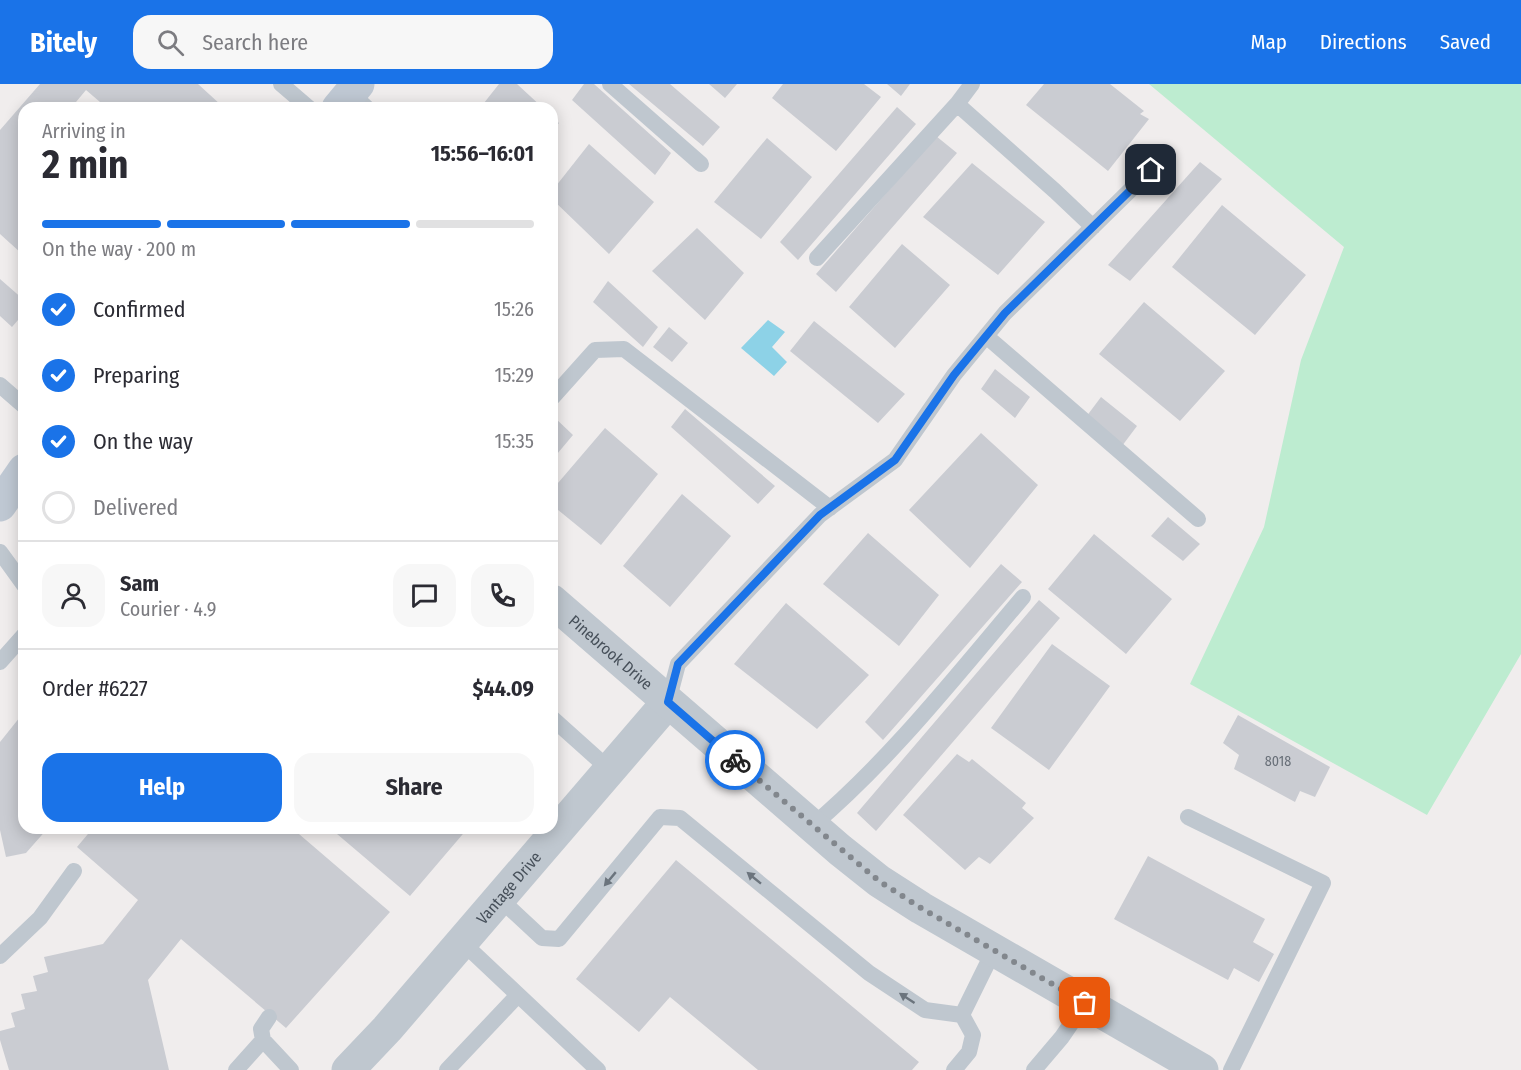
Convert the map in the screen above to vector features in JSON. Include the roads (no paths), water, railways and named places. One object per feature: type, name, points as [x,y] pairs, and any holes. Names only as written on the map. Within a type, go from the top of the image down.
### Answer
[{"type":"main road","points":[[0,481],[18,467]]},
{"type":"main road","points":[[0,505],[18,479]]},
{"type":"street","name":"Pinebrook Drive","points":[[558,607],[879,881],[1202,1070]]},
{"type":"street","name":"Vantage Drive","points":[[558,831],[668,702]]},
{"type":"street","name":"Vantage Drive","points":[[348,1070],[387,1029],[555,834]]},
{"type":"lane","points":[[281,84],[302,102]]},
{"type":"lane","points":[[610,84],[701,164]]},
{"type":"lane","points":[[817,258],[957,104],[972,84]]},
{"type":"lane","points":[[957,104],[1093,227]]},
{"type":"lane","points":[[668,702],[678,664],[820,515],[895,460],[954,375],[1005,313],[1166,155]]},
{"type":"lane","points":[[986,336],[1198,519]]},
{"type":"lane","points":[[558,391],[595,350],[624,349],[830,508]]},
{"type":"lane","points":[[0,385],[18,401]]},
{"type":"lane","points":[[0,552],[18,577]]},
{"type":"lane","points":[[812,826],[849,794],[949,685],[1023,597]]},
{"type":"lane","points":[[0,662],[18,642]]},
{"type":"lane","points":[[558,723],[610,770]]},
{"type":"lane","points":[[500,898],[542,938],[559,939],[660,817],[680,818],[869,973],[925,1010],[962,1015]]},
{"type":"lane","points":[[1188,817],[1323,883],[1231,1070]]},
{"type":"lane","points":[[0,956],[40,918],[74,871]]},
{"type":"lane","points":[[462,942],[598,1070]]},
{"type":"lane","points":[[962,1015],[994,950]]},
{"type":"lane","points":[[447,1070],[518,995]]},
{"type":"lane","points":[[1034,1070],[1062,1037],[1085,1003]]},
{"type":"lane","points":[[954,1070],[969,1052],[973,1035],[962,1015]]},
{"type":"lane","points":[[269,1017],[261,1029],[263,1040],[291,1070]]},
{"type":"lane","points":[[236,1070],[263,1040]]},
{"type":"water","points":[[768,320],[785,332],[772,347],[787,362],[774,376],[741,348]]}]
